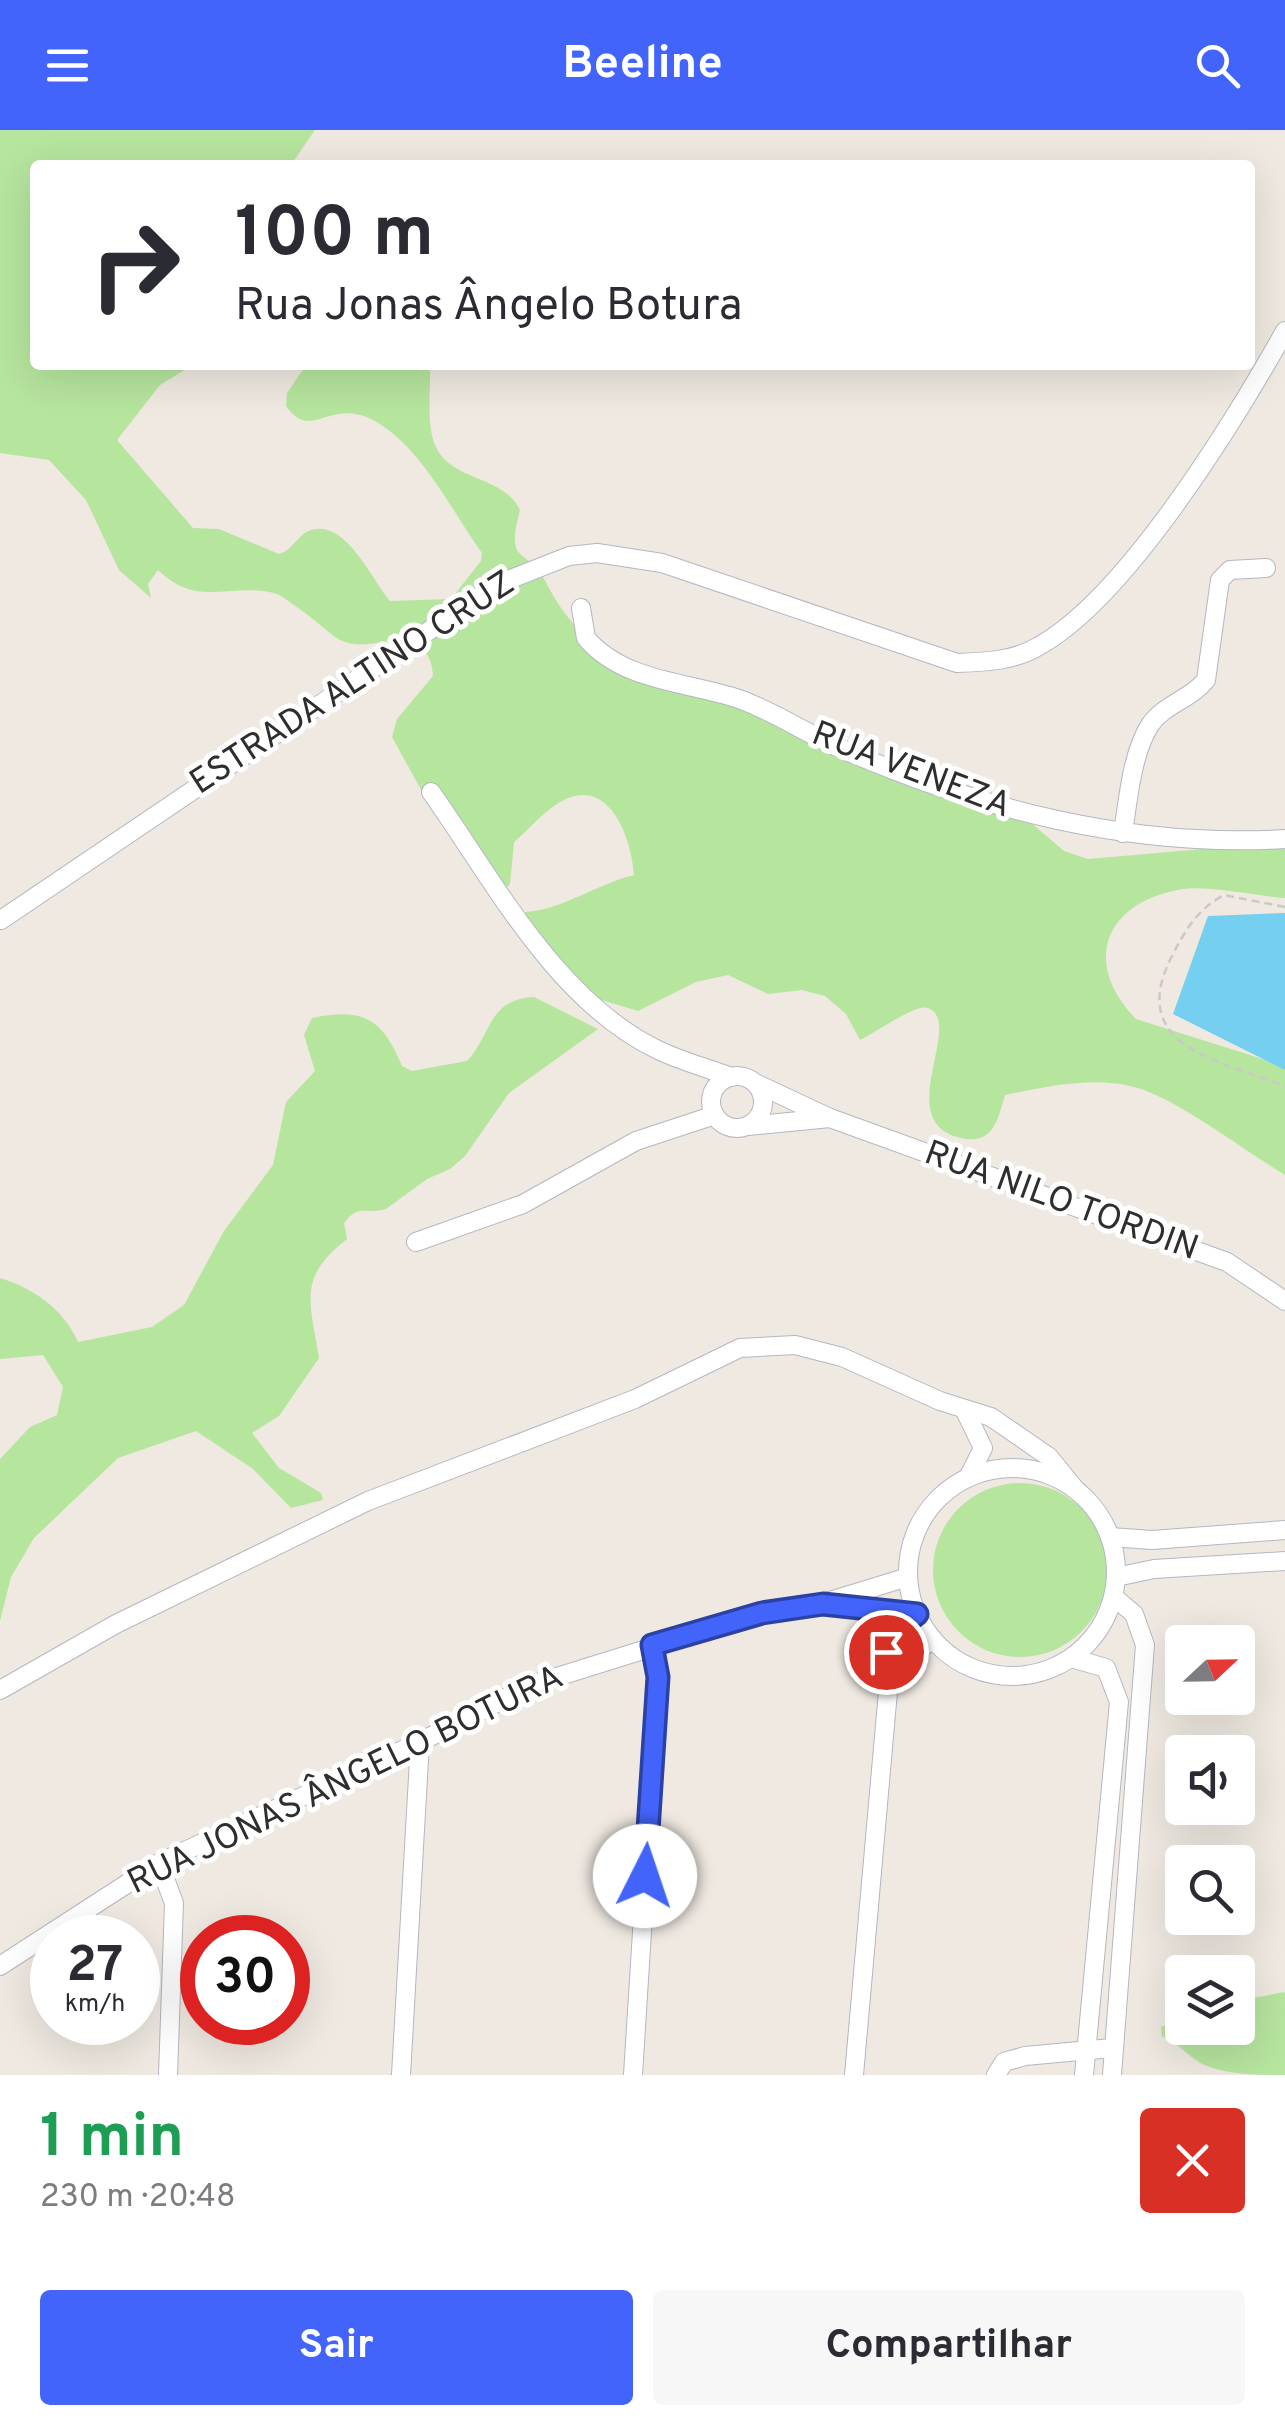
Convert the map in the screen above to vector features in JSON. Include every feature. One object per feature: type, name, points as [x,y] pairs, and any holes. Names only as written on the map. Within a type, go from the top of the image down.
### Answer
[{"type":"street","name":"ESTRADA ALTINO CRUZ","points":[[0,920],[454,612],[518,572],[569,556],[597,553],[662,563],[957,663],[1003,660],[1040,646],[1091,602],[1156,528],[1248,396],[1285,332]]},
{"type":"street","points":[[1123,833],[1133,776],[1150,724],[1196,692],[1206,680],[1220,580],[1230,570],[1266,568]]},
{"type":"street","name":"RUA VENEZA","points":[[581,608],[586,638],[618,664],[740,700],[839,748],[928,784],[1028,815],[1123,833],[1212,843],[1285,839]]},
{"type":"street","points":[[431,792],[553,964],[586,998],[656,1049],[730,1077],[755,1082],[763,1106],[748,1126],[732,1128],[715,1115],[712,1094],[730,1077]]},
{"type":"street","name":"RUA NILO TORDIN","points":[[755,1082],[830,1118],[1227,1262],[1285,1301]]},
{"type":"street","points":[[416,1242],[523,1204],[636,1140],[715,1115]]},
{"type":"street","name":"RUA NILO TORDIN","points":[[748,1126],[830,1118]]},
{"type":"street","points":[[0,1690],[116,1624],[368,1501],[634,1399],[740,1348],[796,1345],[842,1358],[964,1411],[992,1417],[1049,1457],[1096,1511],[1110,1538],[1116,1576],[1114,1597],[1098,1632],[1072,1658],[1045,1672],[1016,1676],[986,1674],[959,1662],[932,1638],[918,1616],[908,1577],[912,1542],[929,1508],[969,1476],[983,1448],[964,1411]]},
{"type":"street","points":[[969,1476],[1020,1468],[1049,1474],[1075,1489]]},
{"type":"street","points":[[1110,1538],[1152,1540],[1285,1530]]},
{"type":"street","points":[[1116,1576],[1285,1562]]},
{"type":"street","name":"RUA JONAS ÂNGELO BOTURA","points":[[0,1966],[159,1863],[420,1742],[530,1685],[762,1613],[823,1604],[908,1577]]},
{"type":"street","points":[[1112,2075],[1145,1645],[1134,1614],[1114,1597]]},
{"type":"street","name":"RUA JONAS ÂNGELO BOTURA","points":[[823,1604],[918,1616]]},
{"type":"street","points":[[854,2075],[890,1680],[888,1642],[896,1630],[918,1616]]},
{"type":"street","points":[[890,1680],[932,1638]]},
{"type":"street","points":[[632,2075],[658,1677],[652,1645]]},
{"type":"street","points":[[1072,1658],[1106,1668],[1119,1702],[1106,1873],[1084,2075]]},
{"type":"street","points":[[400,2075],[420,1742]]},
{"type":"street","points":[[159,1863],[174,1902],[168,2075]]},
{"type":"street","points":[[996,2075],[1004,2062],[1025,2056],[1112,2048]]},
{"type":"path","points":[[1285,907],[1224,895],[1208,903],[1189,922],[1158,985],[1160,1014],[1178,1044],[1285,1086]]},
{"type":"green space","points":[[0,130],[315,130],[294,160],[30,160],[30,370],[185,370],[160,385],[117,440],[193,528],[219,529],[279,554],[306,532],[324,529],[347,542],[390,601],[451,599],[481,561],[482,553],[421,463],[392,433],[359,415],[345,413],[304,420],[286,406],[287,393],[303,370],[430,370],[431,427],[442,457],[512,498],[520,510],[516,548],[537,569],[570,619],[605,652],[839,747],[895,759],[1023,816],[1064,851],[1088,859],[1285,842],[1285,898],[1201,888],[1152,898],[1117,923],[1108,940],[1106,958],[1119,999],[1136,1019],[1285,1066],[1285,1175],[1160,1097],[1110,1083],[1074,1083],[1005,1095],[991,1130],[978,1139],[957,1137],[939,1127],[931,1111],[929,1092],[939,1032],[937,1017],[928,1008],[905,1014],[860,1040],[846,1014],[825,996],[802,990],[768,994],[728,975],[696,982],[638,1011],[592,997],[520,919],[526,912],[554,906],[634,875],[623,829],[605,804],[579,795],[543,814],[514,842],[510,884],[501,894],[430,806],[392,737],[397,719],[433,676],[431,662],[421,649],[404,638],[364,644],[342,641],[277,594],[257,590],[200,592],[173,582],[158,570],[148,584],[151,598],[119,570],[86,500],[49,460],[0,453]]},
{"type":"green space","points":[[534,997],[598,1029],[509,1093],[465,1156],[450,1169],[427,1179],[386,1209],[358,1211],[349,1217],[344,1223],[347,1239],[320,1266],[314,1279],[311,1306],[319,1358],[279,1416],[252,1433],[279,1468],[321,1493],[323,1500],[291,1508],[253,1469],[196,1431],[118,1458],[34,1538],[11,1577],[0,1621],[0,1459],[30,1427],[57,1415],[63,1387],[43,1355],[0,1359],[0,1278],[46,1301],[65,1319],[78,1342],[152,1327],[184,1305],[224,1231],[273,1165],[286,1102],[315,1071],[304,1035],[312,1018],[344,1014],[368,1020],[387,1036],[402,1066],[412,1071],[467,1061],[499,1011],[519,999]]},
{"type":"green space","points":[[1020,1483],[1053,1490],[1081,1509],[1100,1537],[1107,1570],[1100,1603],[1081,1631],[1053,1650],[1020,1657],[987,1650],[959,1631],[940,1603],[933,1570],[940,1537],[959,1509],[987,1490]]},
{"type":"green space","points":[[1285,1992],[1285,2075],[1220,2070],[1200,2063],[1177,2045],[1255,2045],[1255,1998]]},
{"type":"water","points":[[1285,913],[1285,1070],[1173,1014],[1208,916]]},
{"type":"route","points":[[645,1876],[658,1677],[652,1645],[762,1613],[823,1604],[917,1614],[896,1630],[886,1652]]}]
